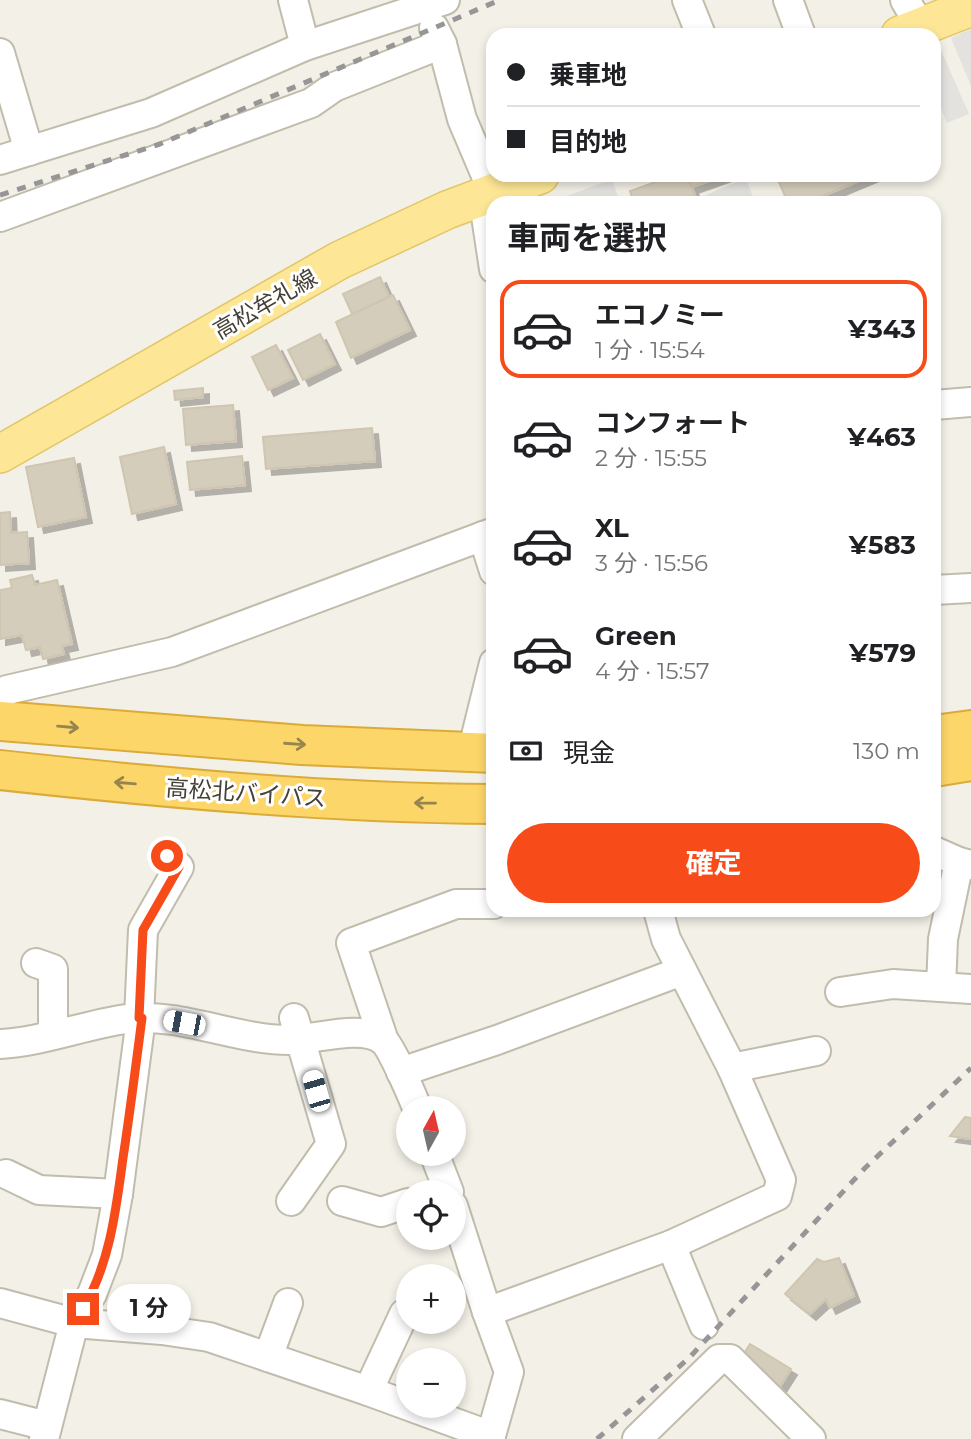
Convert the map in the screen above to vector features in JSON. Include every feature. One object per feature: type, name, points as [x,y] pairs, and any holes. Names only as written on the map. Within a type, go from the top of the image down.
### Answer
[{"type":"highway","points":[[0,722],[302,745],[483,752]]},
{"type":"highway","points":[[941,734],[971,730]]},
{"type":"highway","points":[[941,765],[971,761]]},
{"type":"highway","name":"高松北バイパス","points":[[0,770],[128,784],[305,798],[486,804]]},
{"type":"main road","points":[[909,21],[971,7]]},
{"type":"main road","name":"高松牟礼線","points":[[0,454],[340,260],[447,210],[521,182]]},
{"type":"street","points":[[293,0],[305,46]]},
{"type":"street","points":[[687,0],[698,28]]},
{"type":"street","points":[[788,0],[798,28]]},
{"type":"street","points":[[0,160],[151,113],[305,46],[434,2],[434,29],[442,44],[462,119],[488,194]]},
{"type":"street","points":[[0,217],[311,103],[334,87],[442,44]]},
{"type":"street","points":[[0,53],[29,151]]},
{"type":"street","points":[[941,404],[971,402]]},
{"type":"street","points":[[0,694],[7,690],[172,652],[486,535]]},
{"type":"street","points":[[941,590],[971,588]]},
{"type":"street","points":[[483,752],[486,728]]},
{"type":"street","points":[[0,1414],[46,1433],[74,1323],[92,1294],[107,1255],[118,1194],[140,1018],[143,930],[179,867],[167,856]]},
{"type":"street","points":[[941,987],[943,939],[955,859]]},
{"type":"street","points":[[412,1096],[384,1041],[351,943],[456,904],[486,904]]},
{"type":"street","points":[[487,1312],[671,1245],[777,1196],[782,1180],[732,1068],[666,939],[660,917]]},
{"type":"street","points":[[36,963],[53,969],[53,1034]]},
{"type":"street","points":[[401,1072],[497,1040],[682,971]]},
{"type":"street","points":[[840,992],[893,984],[971,989]]},
{"type":"street","points":[[0,1044],[140,1018],[162,1018],[249,1036],[290,1041],[297,1028]]},
{"type":"street","points":[[297,1028],[368,1035],[384,1041]]},
{"type":"street","points":[[291,1201],[331,1144],[297,1028]]},
{"type":"street","points":[[732,1068],[816,1051]]},
{"type":"street","points":[[6,1174],[39,1189],[118,1194]]},
{"type":"street","points":[[342,1201],[381,1212],[396,1207]]},
{"type":"street","points":[[671,1245],[704,1325]]},
{"type":"street","points":[[0,1303],[74,1323],[162,1330],[209,1337],[368,1391],[490,1438],[509,1373],[466,1249]]},
{"type":"street","points":[[268,1357],[288,1303]]},
{"type":"street","points":[[368,1391],[396,1331]]},
{"type":"street","points":[[637,1439],[719,1359],[730,1359],[811,1439]]},
{"type":"shaded area","points":[[971,29],[971,86],[951,38]]},
{"type":"shaded area","points":[[941,50],[969,114],[947,123],[941,108]]},
{"type":"shaded area","points":[[604,182],[613,182],[618,196],[567,196]]},
{"type":"shaded area","points":[[737,182],[747,182],[752,196],[706,196]]},
{"type":"building","points":[[655,182],[690,182],[695,196],[632,196],[630,191]]},
{"type":"building","points":[[690,182],[706,182],[692,187]]},
{"type":"building","points":[[779,182],[856,182],[823,196],[785,196]]},
{"type":"building","points":[[380,277],[389,297],[352,314],[343,294]]},
{"type":"building","points":[[393,295],[410,330],[351,358],[336,322]]},
{"type":"building","points":[[320,334],[335,364],[303,380],[288,350]]},
{"type":"building","points":[[276,345],[293,378],[268,390],[252,357]]},
{"type":"building","points":[[203,388],[203,397],[175,400],[174,391]]},
{"type":"building","points":[[233,405],[236,441],[186,445],[183,409]]},
{"type":"building","points":[[372,428],[375,461],[266,469],[263,437]]},
{"type":"building","points":[[164,447],[176,504],[132,514],[120,457]]},
{"type":"building","points":[[242,456],[245,485],[190,490],[187,462]]},
{"type":"building","points":[[74,458],[86,517],[38,527],[26,467]]},
{"type":"building","points":[[10,512],[11,533],[27,532],[29,563],[0,565],[0,513]]},
{"type":"building","points":[[32,575],[35,585],[57,580],[72,644],[62,646],[64,654],[43,659],[40,647],[26,650],[22,635],[0,639],[0,590],[12,588],[10,580]]},
{"type":"building","points":[[965,1117],[971,1118],[971,1139],[950,1136]]},
{"type":"building","points":[[839,1258],[854,1296],[830,1308],[826,1299],[810,1314],[785,1294],[817,1259],[824,1262]]},
{"type":"building","points":[[750,1344],[791,1369],[779,1388],[738,1363]]},
{"type":"railway","points":[[0,195],[160,144],[500,0]]},
{"type":"railway","points":[[597,1439],[689,1358],[865,1168],[971,1068]]},
{"type":"route","points":[[83,1309],[92,1294],[107,1255],[118,1194],[142,1018],[139,1018],[143,930],[179,867],[167,856]]}]
